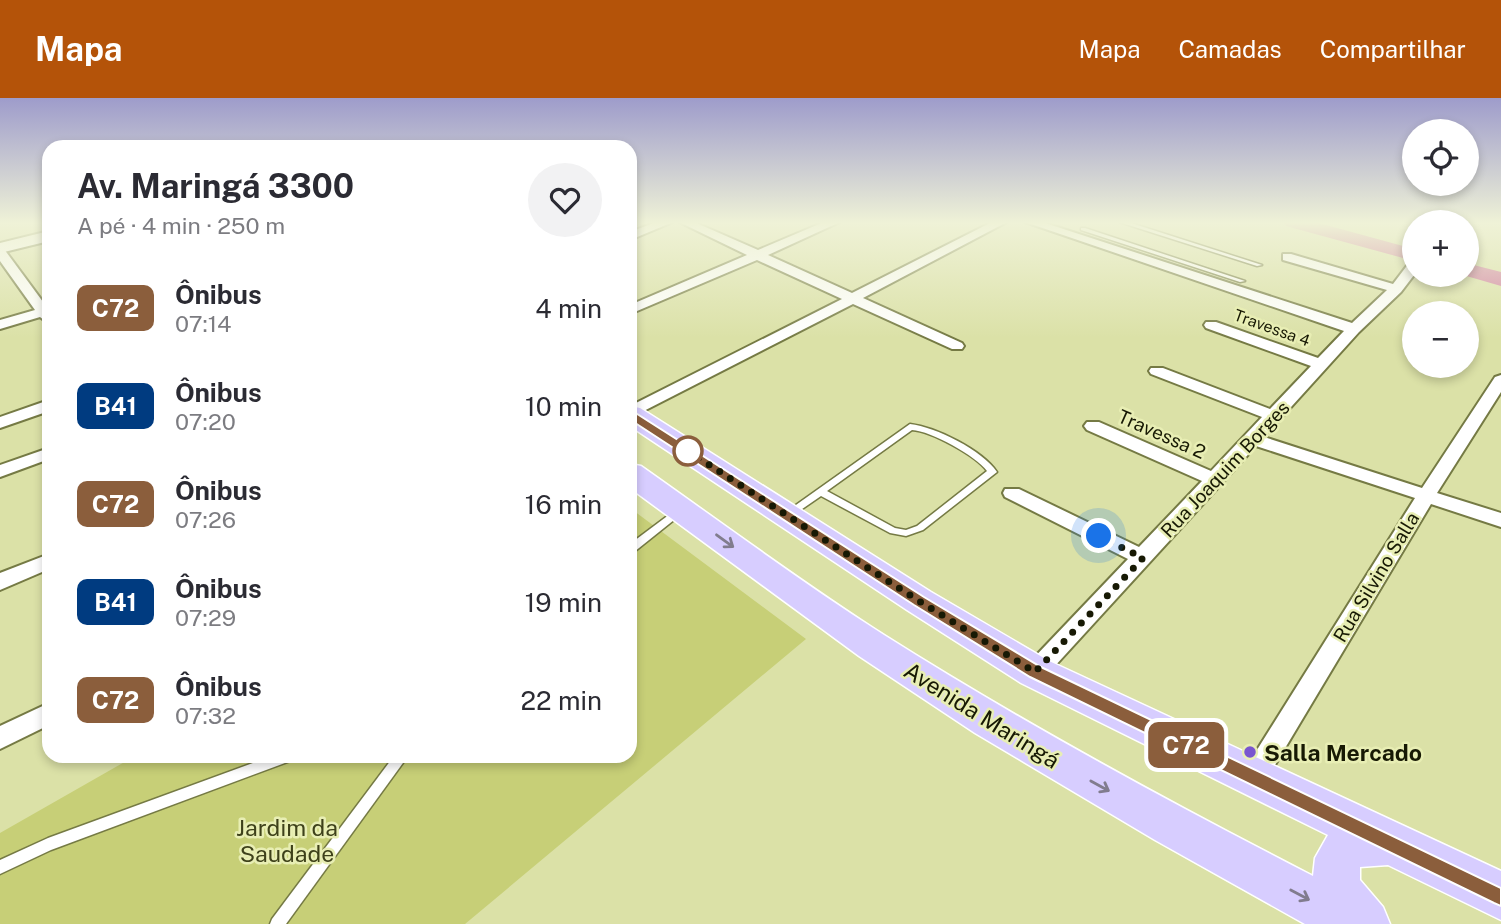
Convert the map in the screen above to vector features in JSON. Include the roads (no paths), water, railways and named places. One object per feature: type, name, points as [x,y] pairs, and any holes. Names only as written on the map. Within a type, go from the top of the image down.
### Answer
[{"type":"main road","points":[[637,418],[789,514],[919,601],[1035,672],[1501,896]]},
{"type":"main road","name":"Avenida Maringá","points":[[637,478],[869,645],[960,703],[1072,770],[1355,924]]},
{"type":"main road","points":[[1366,924],[1341,893],[1336,874],[1338,859],[1345,848],[1358,842],[1375,841],[1395,846]]},
{"type":"street","points":[[8,261],[42,307]]},
{"type":"street","points":[[637,307],[745,261]]},
{"type":"street","points":[[771,261],[957,346]]},
{"type":"street","points":[[637,410],[925,261]]},
{"type":"street","points":[[1159,261],[1354,329]]},
{"type":"street","points":[[1299,261],[1396,289]]},
{"type":"street","name":"Rua Joaquim Borges","points":[[1035,672],[1354,329],[1402,281]]},
{"type":"street","points":[[0,325],[42,315]]},
{"type":"street","name":"Travessa 4","points":[[1210,325],[1322,365]]},
{"type":"street","points":[[1157,371],[1274,416]]},
{"type":"street","name":"Rua Silvino Salla","points":[[1254,777],[1425,497],[1501,380]]},
{"type":"street","points":[[0,423],[42,408]]},
{"type":"street","name":"Travessa 2","points":[[1093,426],[1214,479]]},
{"type":"street","points":[[1253,439],[1501,520]]},
{"type":"street","points":[[0,471],[42,456]]},
{"type":"street","points":[[1012,493],[1143,558]]},
{"type":"street","points":[[0,582],[42,564]]},
{"type":"street","points":[[0,738],[42,717]]},
{"type":"lane","points":[[1173,261],[1242,281]]},
{"type":"lane","points":[[1245,261],[1259,265]]},
{"type":"lane","points":[[789,514],[820,491],[911,427],[921,428],[977,457],[989,465],[992,472],[920,528],[906,533],[893,531],[820,491]]},
{"type":"lane","points":[[637,544],[682,510]]},
{"type":"lane","points":[[0,867],[48,845],[269,763]]},
{"type":"lane","points":[[277,924],[397,763]]},
{"type":"waterway","points":[[1479,273],[1501,279]]},
{"type":"place","name":"Salla Mercado","points":[[1250,752]]},
{"type":"park label","name":"Jardim da Saudade","points":[[287,840]]}]
